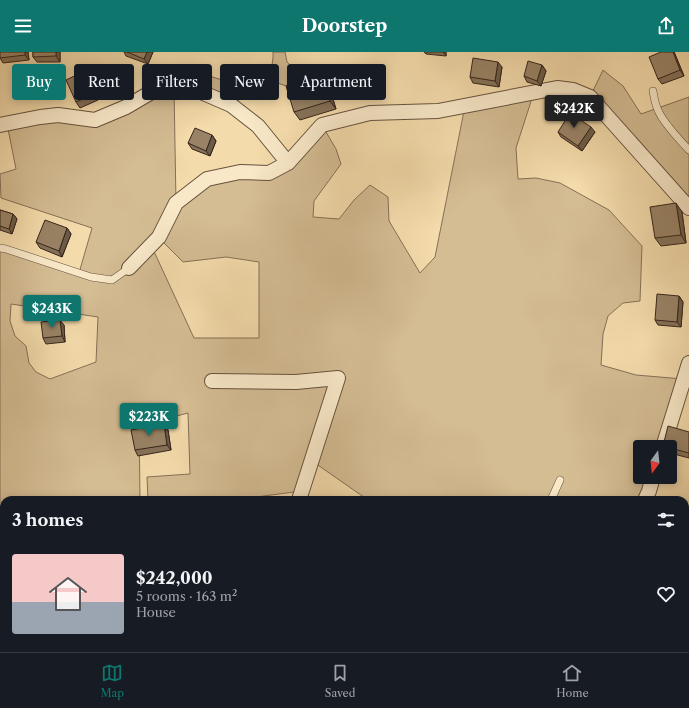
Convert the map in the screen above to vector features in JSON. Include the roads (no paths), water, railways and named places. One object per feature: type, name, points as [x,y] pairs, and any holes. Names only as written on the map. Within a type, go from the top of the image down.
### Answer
[{"type":"street","points":[[0,125],[58,115],[95,120],[126,106],[155,90],[174,88],[201,92],[231,105],[258,126],[288,163]]},
{"type":"street","points":[[129,268],[159,237],[176,203],[207,179],[240,172],[269,173],[288,163],[322,125],[370,113],[438,111],[557,88],[573,90],[590,97],[689,208]]},
{"type":"street","points":[[665,440],[689,363]]},
{"type":"street","points":[[212,381],[296,382],[338,378],[300,496]]},
{"type":"street","points":[[647,496],[652,484]]},
{"type":"lane","points":[[652,91],[660,115],[689,150]]},
{"type":"lane","points":[[0,248],[91,277],[112,280],[129,268]]},
{"type":"lane","points":[[553,496],[560,480]]}]
